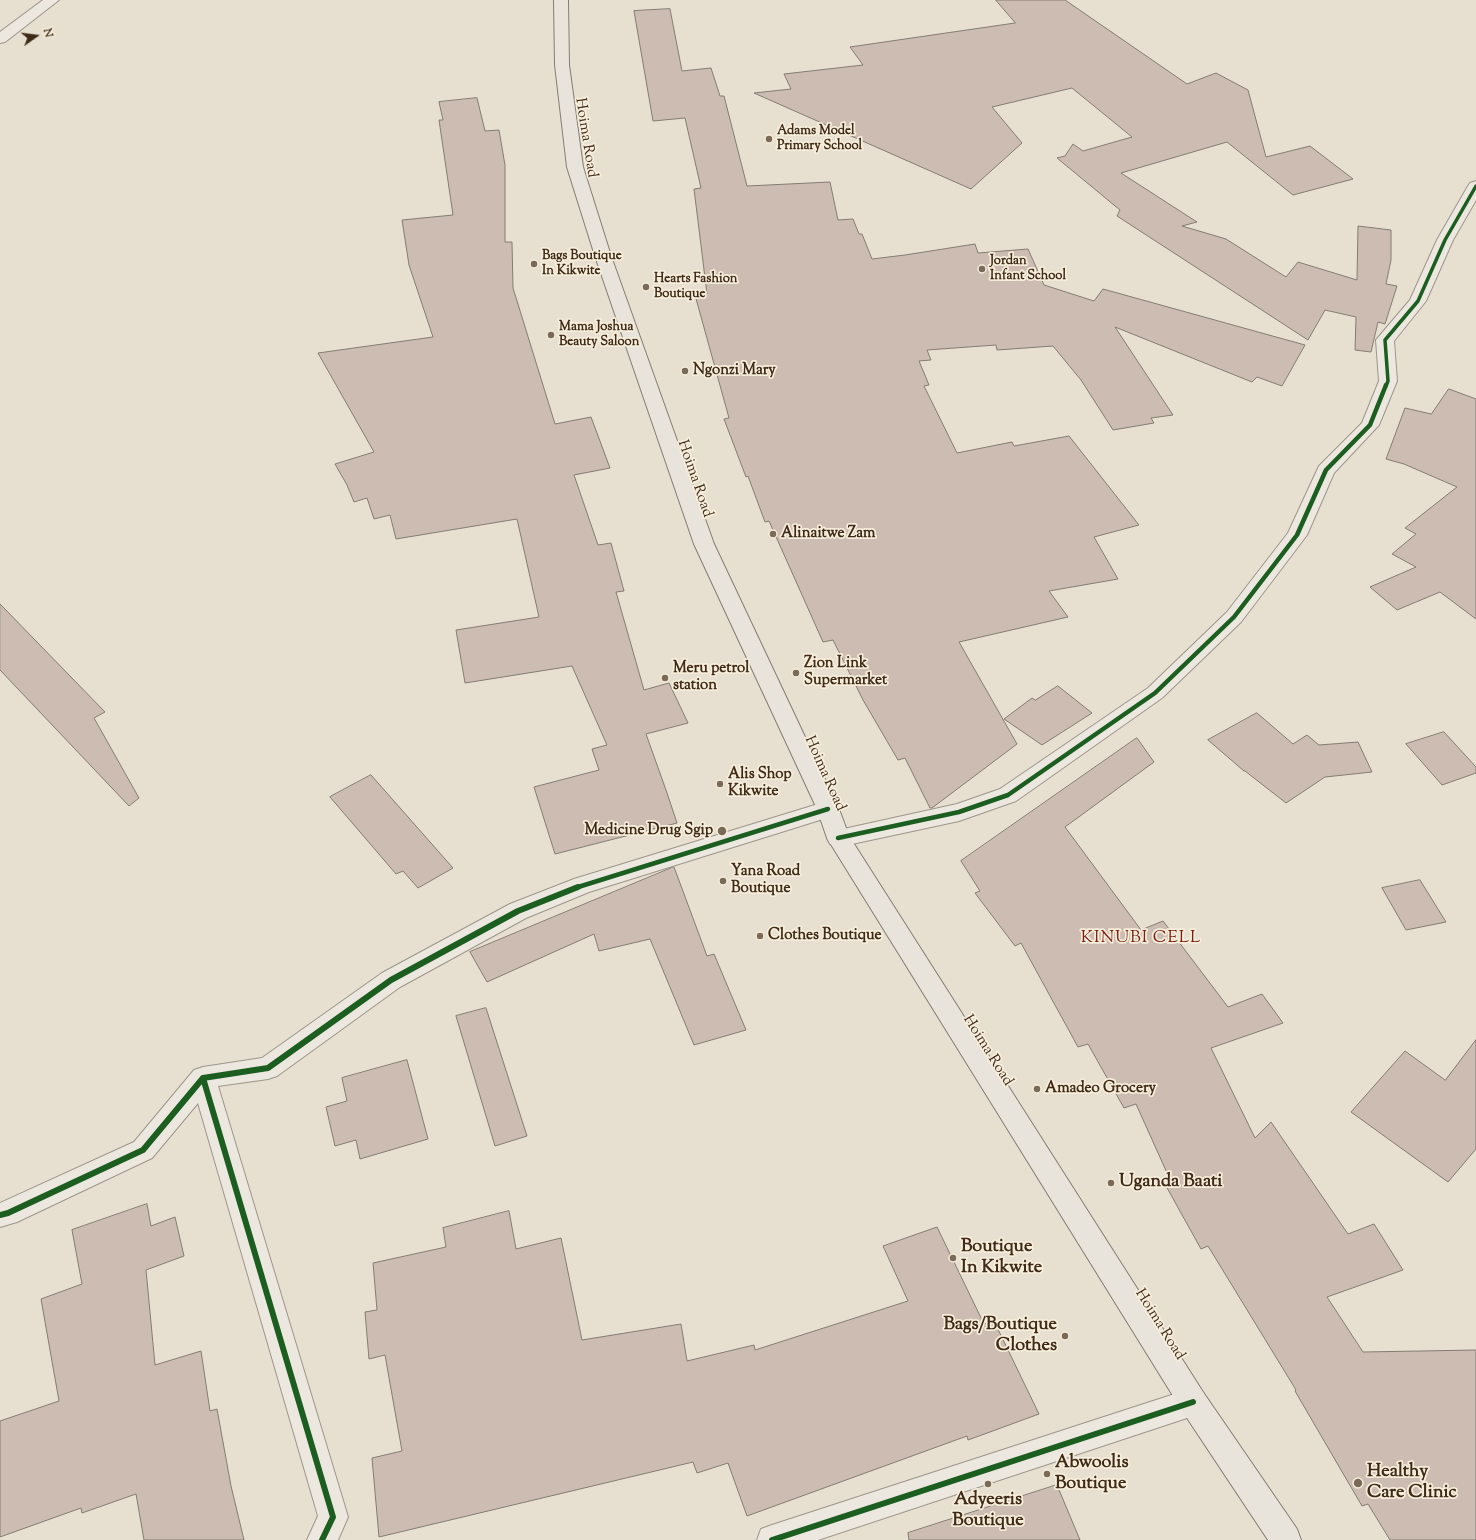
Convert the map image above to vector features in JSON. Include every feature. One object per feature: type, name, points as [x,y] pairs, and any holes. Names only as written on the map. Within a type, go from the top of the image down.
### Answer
[{"type":"main road","name":"Hoima Road","points":[[560,0],[562,65],[575,167],[603,256],[704,544],[828,809],[838,838],[1193,1402],[1286,1540]]},
{"type":"street","points":[[0,39],[52,0]]},
{"type":"street","points":[[838,838],[959,812],[1008,795],[1155,693],[1234,616],[1297,535],[1326,470],[1370,425],[1388,381],[1385,340],[1418,301],[1445,240],[1476,186]]},
{"type":"street","points":[[0,1215],[8,1213],[143,1150],[203,1078],[268,1068],[390,980],[518,911],[582,885],[828,809]]},
{"type":"street","points":[[203,1078],[333,1517],[322,1540]]},
{"type":"street","points":[[772,1540],[1193,1402]]},
{"type":"building","points":[[996,0],[1065,0],[1187,84],[1216,73],[1248,90],[1266,157],[1310,146],[1353,179],[1293,195],[1227,142],[1121,173],[1197,222],[1182,226],[1226,239],[1286,277],[1298,262],[1357,280],[1358,226],[1391,230],[1391,260],[1386,284],[1397,286],[1385,324],[1378,322],[1371,352],[1355,350],[1356,317],[1325,310],[1308,340],[1117,216],[1120,210],[1057,158],[1065,156],[1073,144],[1083,151],[1132,137],[1072,88],[992,107],[1022,143],[971,189],[754,93],[791,89],[784,74],[863,65],[850,47],[1015,23]]},
{"type":"building","points":[[670,9],[682,71],[711,68],[720,96],[724,96],[747,186],[830,182],[838,220],[853,219],[859,234],[862,234],[872,259],[975,244],[978,253],[1028,249],[1044,285],[1094,301],[1103,289],[1305,345],[1282,386],[1257,377],[1252,382],[1115,327],[1173,415],[1151,418],[1154,423],[1113,430],[1081,380],[1053,346],[997,350],[996,345],[927,350],[931,360],[919,361],[929,385],[924,386],[957,453],[1012,442],[1014,446],[1069,436],[1139,525],[1094,537],[1118,579],[1049,591],[1068,617],[959,642],[1017,744],[932,808],[930,808],[905,758],[898,760],[863,700],[833,640],[823,642],[769,521],[765,522],[748,476],[746,477],[724,419],[729,418],[695,295],[707,294],[694,189],[701,188],[685,118],[653,121],[634,11]]},
{"type":"building","points":[[477,98],[485,131],[499,130],[505,165],[505,242],[512,242],[513,288],[555,424],[591,417],[610,468],[574,475],[598,545],[611,543],[624,591],[616,592],[644,690],[669,683],[688,723],[646,734],[677,823],[555,854],[534,787],[599,770],[592,749],[607,745],[572,666],[465,683],[456,630],[539,617],[517,519],[396,539],[390,515],[374,519],[367,498],[354,502],[347,485],[335,464],[374,452],[318,353],[433,337],[409,265],[402,220],[453,215],[439,120],[443,120],[439,102]]},
{"type":"building","points":[[1449,389],[1476,399],[1476,619],[1440,592],[1397,610],[1370,587],[1416,567],[1392,554],[1416,534],[1405,528],[1457,487],[1404,464],[1386,459],[1405,408],[1431,414]]},
{"type":"building","points":[[0,604],[105,712],[94,718],[139,798],[129,806],[0,670]]},
{"type":"building","points":[[1058,686],[1092,713],[1042,745],[1004,719],[1032,698],[1035,700]]},
{"type":"building","points":[[1257,713],[1293,744],[1307,735],[1319,745],[1358,742],[1372,772],[1325,777],[1286,803],[1244,771],[1208,740]]},
{"type":"building","points":[[1444,732],[1476,767],[1476,773],[1442,785],[1406,744]]},
{"type":"building","points":[[1137,738],[1154,762],[1065,827],[1141,930],[1163,921],[1228,1007],[1262,994],[1283,1023],[1211,1048],[1255,1138],[1271,1122],[1348,1234],[1374,1224],[1403,1270],[1327,1297],[1363,1352],[1476,1350],[1476,1540],[1390,1540],[1368,1504],[1362,1506],[1295,1391],[1296,1390],[1208,1246],[1201,1249],[1166,1186],[1172,1184],[1136,1104],[1124,1108],[1088,1044],[1078,1047],[1021,943],[1015,946],[975,893],[980,891],[961,861]]},
{"type":"building","points":[[371,775],[453,868],[418,888],[403,871],[396,874],[330,797]]},
{"type":"building","points":[[674,867],[707,956],[714,954],[746,1030],[694,1045],[650,939],[599,951],[594,934],[487,982],[470,952]]},
{"type":"building","points":[[1420,880],[1446,922],[1406,930],[1382,888]]},
{"type":"building","points":[[486,1008],[527,1136],[495,1146],[456,1016]]},
{"type":"building","points":[[1476,1040],[1476,1149],[1448,1182],[1351,1112],[1405,1051],[1445,1080]]},
{"type":"building","points":[[407,1060],[428,1139],[360,1159],[356,1140],[335,1146],[326,1107],[347,1101],[342,1078]]},
{"type":"building","points":[[147,1204],[151,1226],[175,1217],[184,1256],[146,1270],[155,1365],[201,1351],[210,1411],[217,1409],[231,1486],[244,1540],[144,1540],[136,1494],[82,1513],[81,1508],[0,1537],[0,1421],[59,1401],[41,1299],[82,1284],[72,1230]]},
{"type":"building","points":[[509,1211],[516,1249],[561,1238],[582,1340],[681,1324],[687,1361],[754,1345],[755,1350],[908,1301],[883,1246],[937,1227],[984,1324],[994,1321],[1039,1414],[968,1440],[967,1436],[747,1516],[728,1463],[697,1473],[693,1462],[379,1537],[372,1458],[402,1451],[385,1355],[369,1359],[365,1312],[377,1310],[373,1263],[446,1247],[443,1228]]},
{"type":"building","points":[[1057,1485],[1080,1540],[909,1540],[908,1533]]},
{"type":"cycle path","points":[[838,838],[959,812],[1008,795],[1155,693],[1234,617],[1297,535],[1326,470],[1370,425],[1388,381],[1385,340],[1418,301],[1445,240],[1476,186]]},
{"type":"cycle path","points":[[0,1215],[8,1213],[143,1150],[203,1078],[268,1068],[391,980],[518,911],[582,885],[828,809]]},
{"type":"cycle path","points":[[203,1078],[333,1517],[322,1540]]},
{"type":"cycle path","points":[[772,1540],[1193,1402]]},
{"type":"place","name":"Adams Model Primary School","points":[[769,139]]},
{"type":"place","name":"Bags Boutique In Kikwite","points":[[534,264]]},
{"type":"place","name":"Jordan Infant School","points":[[982,269]]},
{"type":"place","name":"Hearts Fashion Boutique","points":[[646,287]]},
{"type":"place","name":"Mama Joshua Beauty Saloon","points":[[551,335]]},
{"type":"place","name":"Ngonzi Mary","points":[[685,371]]},
{"type":"place","name":"Alinaitwe Zam","points":[[773,534]]},
{"type":"place","name":"Zion Link Supermarket","points":[[796,673]]},
{"type":"place","name":"Meru petrol station","points":[[665,678]]},
{"type":"place","name":"Alis Shop Kikwite","points":[[720,784]]},
{"type":"place","name":"Medicine Drug Sgip","points":[[722,831]]},
{"type":"place","name":"Yana Road Boutique","points":[[723,881]]},
{"type":"place","name":"Clothes Boutique","points":[[760,936]]},
{"type":"place","name":"Amadeo Grocery","points":[[1037,1089]]},
{"type":"place","name":"Uganda Baati","points":[[1111,1183]]},
{"type":"place","name":"Boutique In Kikwite","points":[[953,1258]]},
{"type":"place","name":"Bags/Boutique Clothes","points":[[1065,1336]]},
{"type":"place","name":"Abwoolis Boutique","points":[[1047,1474]]},
{"type":"place","name":"Healthy Care Clinic","points":[[1358,1483]]},
{"type":"place","name":"Adyeeris Boutique","points":[[988,1484]]},
{"type":"district","name":"KINUBI CELL","points":[[1141,939]]}]
